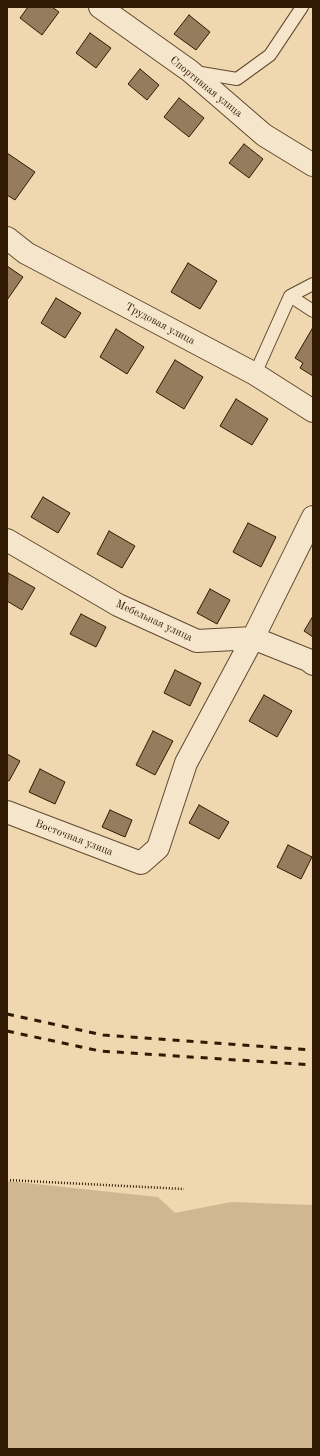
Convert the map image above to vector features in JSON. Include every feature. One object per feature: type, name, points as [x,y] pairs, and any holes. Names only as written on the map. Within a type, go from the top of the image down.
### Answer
[{"type":"street","name":"Спортивная улица","points":[[100,7],[190,71],[264,135],[313,165]]},
{"type":"street","name":"Трудовая улица","points":[[7,238],[26,253],[255,374],[313,411]]},
{"type":"street","points":[[253,638],[313,517]]},
{"type":"street","name":"Мебельная улица","points":[[7,540],[118,605],[197,641],[253,638],[308,660],[313,664]]},
{"type":"street","name":"Восточная улица","points":[[7,812],[141,863],[158,848],[186,763],[253,638]]},
{"type":"lane","points":[[190,71],[237,80],[270,55],[302,7]]},
{"type":"lane","points":[[255,374],[290,296],[313,284]]},
{"type":"lane","points":[[290,296],[313,310]]},
{"type":"path","points":[[7,1180],[184,1189]]},
{"type":"shaded area","points":[[7,1181],[158,1197],[175,1213],[231,1202],[313,1205],[313,1449],[7,1449]]},
{"type":"building","points":[[28,7],[52,7],[59,12],[42,35],[20,18]]},
{"type":"building","points":[[189,15],[210,32],[196,50],[174,34]]},
{"type":"building","points":[[90,33],[111,48],[96,68],[76,53]]},
{"type":"building","points":[[140,69],[159,85],[147,100],[128,84]]},
{"type":"building","points":[[179,98],[204,118],[189,137],[164,117]]},
{"type":"building","points":[[244,144],[263,159],[249,178],[229,163]]},
{"type":"building","points":[[7,153],[35,172],[15,200],[7,195]]},
{"type":"building","points":[[188,263],[217,281],[200,309],[171,292]]},
{"type":"building","points":[[7,266],[23,277],[7,300]]},
{"type":"building","points":[[56,298],[81,313],[65,338],[41,323]]},
{"type":"building","points":[[116,329],[144,347],[127,374],[100,357]]},
{"type":"building","points":[[312,329],[313,376],[300,368],[303,363],[295,358]]},
{"type":"building","points":[[175,360],[203,377],[184,409],[156,392]]},
{"type":"building","points":[[236,399],[268,419],[252,445],[220,426]]},
{"type":"building","points":[[43,497],[70,513],[58,533],[31,517]]},
{"type":"building","points":[[248,523],[276,537],[261,567],[233,552]]},
{"type":"building","points":[[109,531],[135,546],[122,568],[97,554]]},
{"type":"building","points":[[8,573],[35,588],[22,610],[7,601]]},
{"type":"building","points":[[210,589],[230,600],[217,624],[197,613]]},
{"type":"building","points":[[81,614],[106,627],[96,647],[70,634]]},
{"type":"building","points":[[313,616],[313,637],[304,631]]},
{"type":"building","points":[[175,670],[201,683],[190,706],[164,693]]},
{"type":"building","points":[[264,695],[292,711],[277,737],[249,721]]},
{"type":"building","points":[[153,731],[173,741],[155,775],[136,765]]},
{"type":"building","points":[[7,754],[20,761],[9,781],[7,780]]},
{"type":"building","points":[[40,769],[65,782],[55,804],[29,792]]},
{"type":"building","points":[[199,805],[229,822],[219,839],[189,823]]},
{"type":"building","points":[[110,810],[132,820],[125,837],[102,827]]},
{"type":"building","points":[[288,845],[312,857],[301,879],[277,867]]},
{"type":"railway","points":[[7,1014],[103,1035],[313,1050]]},
{"type":"railway","points":[[7,1031],[100,1051],[313,1065]]}]
